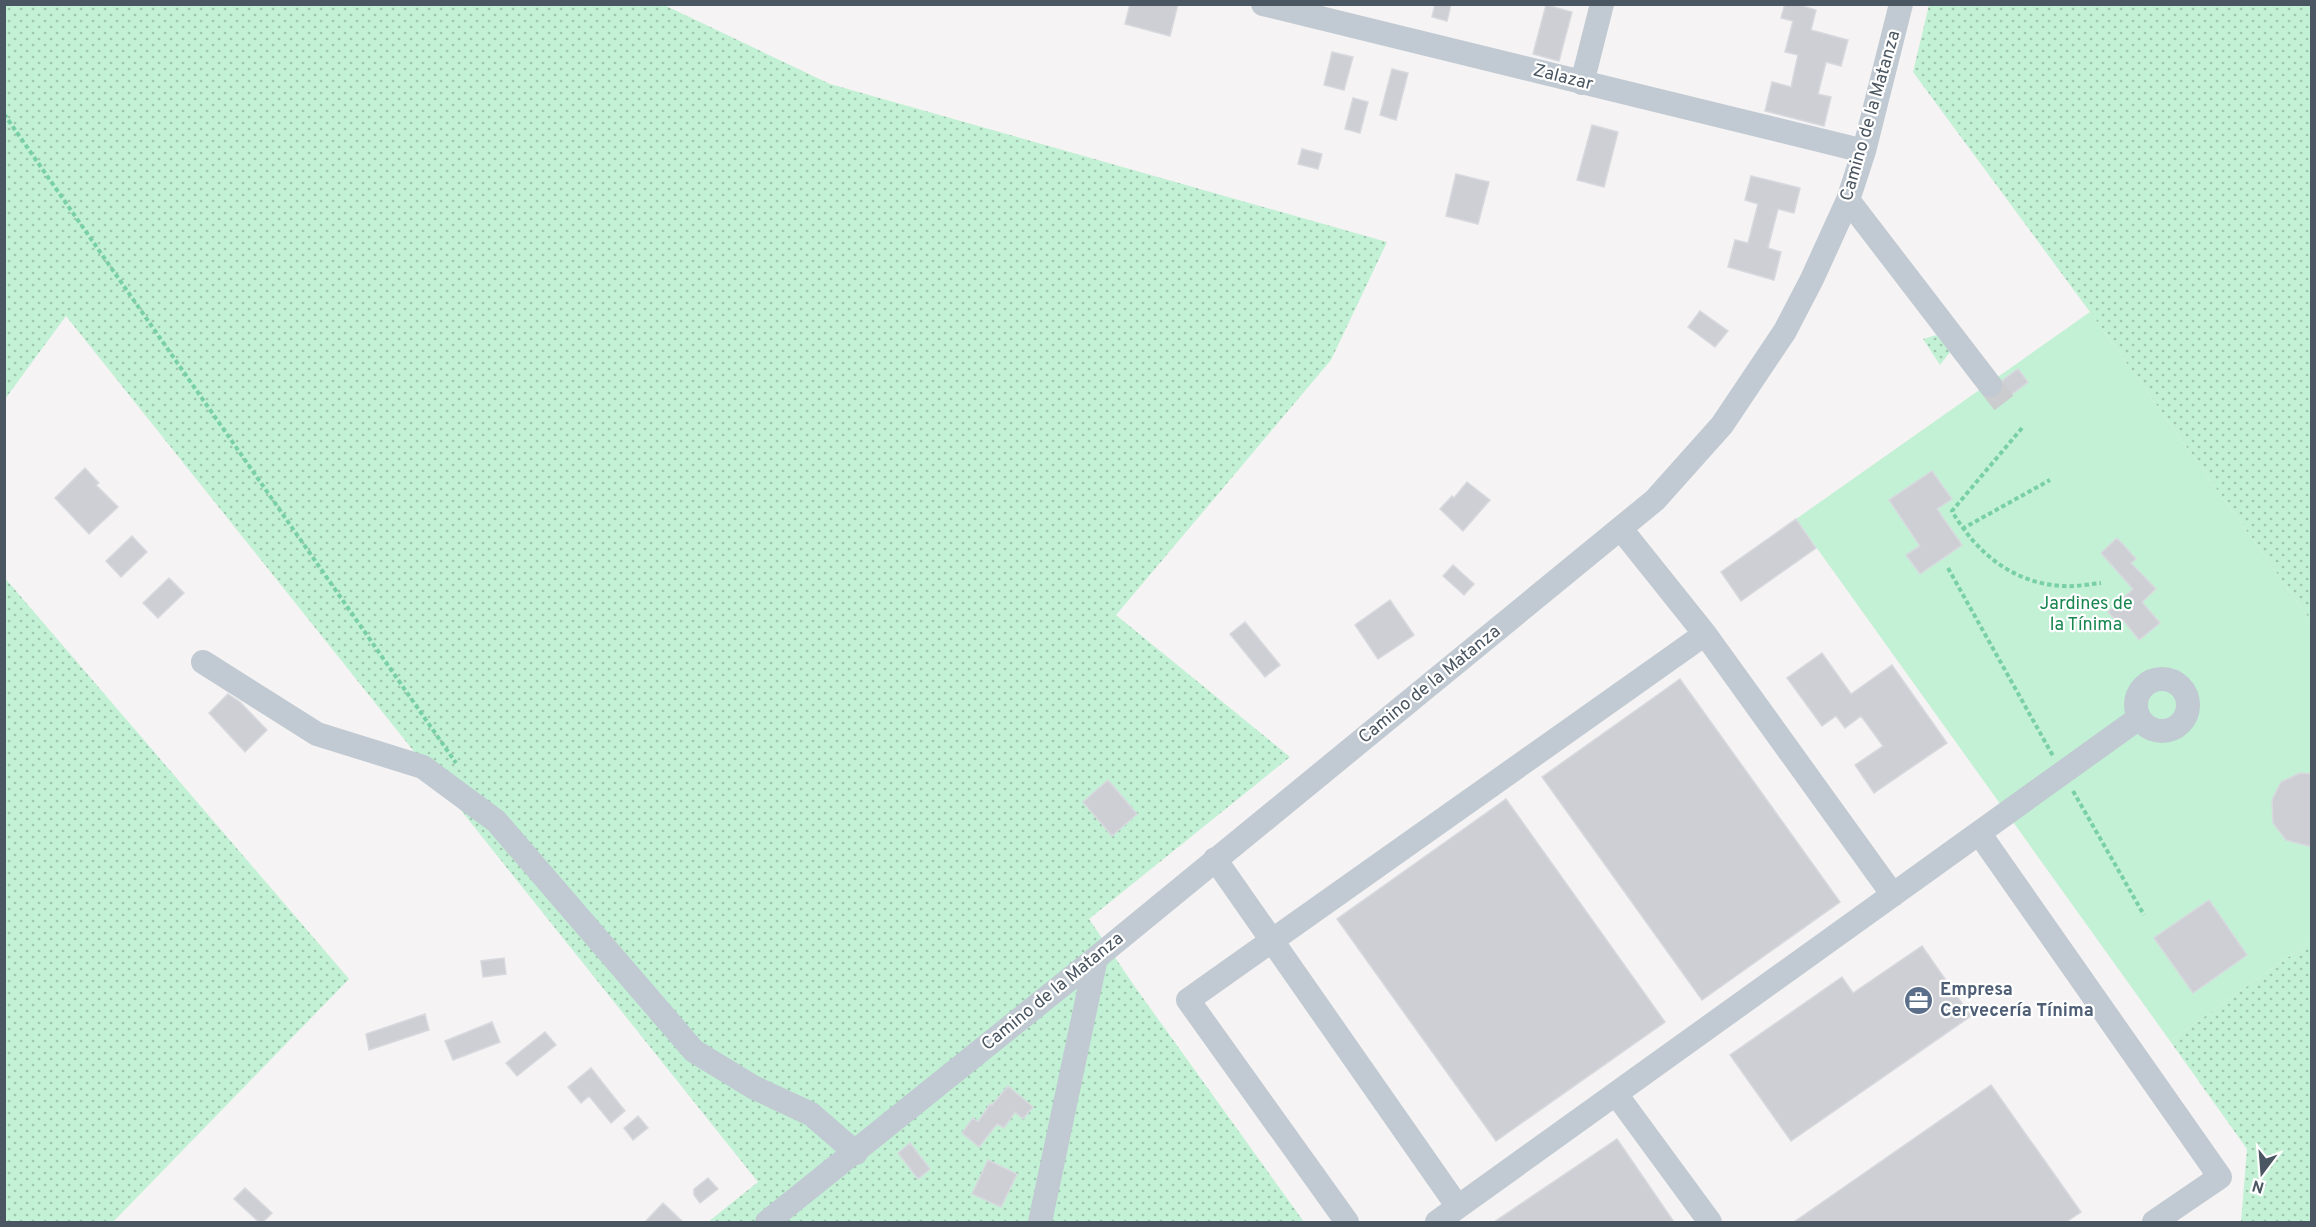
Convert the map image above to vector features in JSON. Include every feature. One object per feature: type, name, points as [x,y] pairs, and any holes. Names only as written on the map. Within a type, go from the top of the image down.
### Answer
[{"type":"street","name":"Zalazar","points":[[1263,4],[1321,11],[1582,82],[1863,152]]},
{"type":"street","points":[[1582,82],[1602,4]]},
{"type":"street","name":"Camino de la Matanza","points":[[767,1222],[856,1153],[1096,958],[1655,500],[1722,425],[1785,331],[1812,279],[1848,200],[1863,152],[1901,4]]},
{"type":"street","points":[[1848,200],[1990,385]]},
{"type":"street","points":[[1621,529],[1705,634],[1893,895]]},
{"type":"street","points":[[1347,1222],[1188,1000],[1705,634]]},
{"type":"street","points":[[203,662],[317,734],[423,767],[496,821],[694,1051],[753,1087],[811,1114],[856,1153]]},
{"type":"street","points":[[1437,1222],[2139,718]]},
{"type":"street","points":[[1979,833],[2220,1177],[2154,1222]]},
{"type":"street","points":[[1215,859],[1458,1207]]},
{"type":"street","points":[[1040,1222],[1096,958]]},
{"type":"street","points":[[1616,1094],[1710,1222]]},
{"type":"path","points":[[4,114],[462,772]]},
{"type":"path","points":[[2022,428],[1952,511],[1962,529],[1984,554],[2003,569],[2040,584],[2066,587],[2102,583]]},
{"type":"path","points":[[1962,529],[2050,480]]},
{"type":"path","points":[[1948,568],[2144,915]]},
{"type":"green space","points":[[5,5],[664,5],[830,84],[1387,242],[1331,360],[1116,615],[1290,757],[1089,919],[1135,987],[1304,1222],[708,1222],[758,1182],[66,316],[5,399]]},
{"type":"green space","points":[[1929,5],[2311,5],[2311,621],[2090,312],[1913,72]]},
{"type":"green space","name":"Jardines de la Tínima","points":[[2090,312],[2311,621],[2311,941],[2170,1041],[1796,519]]},
{"type":"green space","points":[[1940,334],[1950,352],[1940,365],[1923,339]]},
{"type":"green space","points":[[4,577],[349,979],[113,1222],[5,1222]]},
{"type":"green space","points":[[2311,941],[2311,1222],[2241,1222],[2247,1149],[2170,1041]]},
{"type":"building","points":[[1130,4],[1178,4],[1170,36],[1125,24]]},
{"type":"building","points":[[1435,4],[1451,4],[1447,21],[1432,17]]},
{"type":"building","points":[[1785,4],[1795,4],[1816,10],[1811,30],[1848,40],[1841,66],[1826,62],[1818,94],[1831,97],[1824,126],[1765,111],[1772,82],[1791,87],[1798,55],[1785,52],[1793,21],[1781,18]]},
{"type":"building","points":[[1546,5],[1572,12],[1559,61],[1533,54]]},
{"type":"building","points":[[1332,52],[1353,57],[1344,90],[1324,85]]},
{"type":"building","points":[[1392,69],[1408,73],[1396,120],[1380,115]]},
{"type":"building","points":[[1353,98],[1368,102],[1360,133],[1345,129]]},
{"type":"building","points":[[1592,125],[1618,132],[1604,187],[1577,180]]},
{"type":"building","points":[[1302,149],[1322,154],[1318,169],[1298,164]]},
{"type":"building","points":[[1456,174],[1489,182],[1478,224],[1446,216]]},
{"type":"building","points":[[1751,176],[1800,188],[1794,213],[1778,209],[1768,248],[1781,252],[1774,280],[1728,267],[1735,240],[1748,243],[1758,204],[1745,200]]},
{"type":"building","points":[[1700,311],[1728,331],[1715,347],[1688,327]]},
{"type":"building","points":[[2018,369],[2028,382],[1998,405],[1993,399],[2003,391],[2003,380]]},
{"type":"building","points":[[85,468],[99,483],[96,485],[118,507],[89,534],[55,498]]},
{"type":"building","points":[[1932,471],[1952,499],[1937,509],[1962,545],[1920,574],[1906,555],[1920,546],[1889,500]]},
{"type":"building","points":[[1467,482],[1490,500],[1463,531],[1440,509],[1452,496],[1454,498]]},
{"type":"building","points":[[1796,519],[1816,548],[1741,601],[1721,572]]},
{"type":"building","points":[[132,536],[147,552],[121,577],[106,561]]},
{"type":"building","points":[[2117,538],[2136,559],[2131,563],[2156,589],[2142,602],[2160,623],[2139,640],[2123,620],[2119,623],[2108,612],[2133,589],[2101,553]]},
{"type":"building","points":[[1453,565],[1474,584],[1464,595],[1443,576]]},
{"type":"building","points":[[169,578],[184,593],[158,618],[143,603]]},
{"type":"building","points":[[1390,600],[1414,635],[1378,659],[1355,625]]},
{"type":"building","points":[[1245,622],[1280,665],[1265,677],[1230,634]]},
{"type":"building","points":[[1822,653],[1851,694],[1892,665],[1947,743],[1874,793],[1855,765],[1883,746],[1861,716],[1845,728],[1836,716],[1822,726],[1787,678]]},
{"type":"building","points":[[1680,679],[1840,902],[1702,1000],[1542,777]]},
{"type":"building","points":[[228,694],[240,702],[267,730],[245,752],[209,713]]},
{"type":"building","points":[[2300,773],[2312,774],[2312,847],[2286,840],[2273,823],[2272,800],[2281,782]]},
{"type":"building","points":[[1108,780],[1137,814],[1112,836],[1083,802]]},
{"type":"building","points":[[1506,799],[1665,1022],[1496,1141],[1337,919]]},
{"type":"building","points":[[2209,900],[2247,955],[2193,993],[2154,938]]},
{"type":"building","points":[[1922,946],[1971,1016],[1791,1141],[1730,1055],[1842,977],[1853,993]]},
{"type":"building","points":[[504,958],[506,974],[483,977],[481,961]]},
{"type":"building","points":[[425,1014],[429,1030],[369,1050],[366,1034]]},
{"type":"building","points":[[492,1022],[500,1042],[453,1060],[445,1041]]},
{"type":"building","points":[[545,1032],[556,1045],[517,1076],[506,1063]]},
{"type":"building","points":[[591,1068],[625,1111],[611,1123],[589,1096],[581,1103],[568,1087]]},
{"type":"building","points":[[1991,1085],[2081,1212],[2066,1222],[1794,1222]]},
{"type":"building","points":[[1008,1086],[1033,1107],[1023,1119],[1015,1112],[1004,1128],[997,1124],[979,1147],[962,1133],[973,1118],[978,1122],[990,1104],[992,1105]]},
{"type":"building","points":[[638,1116],[648,1128],[633,1140],[624,1128]]},
{"type":"building","points":[[1617,1139],[1674,1222],[1494,1222]]},
{"type":"building","points":[[910,1143],[930,1169],[918,1179],[898,1153]]},
{"type":"building","points":[[988,1160],[1017,1174],[1001,1207],[972,1194]]},
{"type":"building","points":[[708,1178],[718,1189],[700,1203],[694,1195],[694,1189]]},
{"type":"building","points":[[245,1188],[272,1213],[263,1222],[259,1222],[234,1199]]},
{"type":"building","points":[[663,1203],[683,1222],[645,1222]]},
{"type":"tunnel","points":[[1990,385],[2004,403]]},
{"type":"place","name":"Empresa Cervecería Tínima","points":[[1919,1000]]}]
